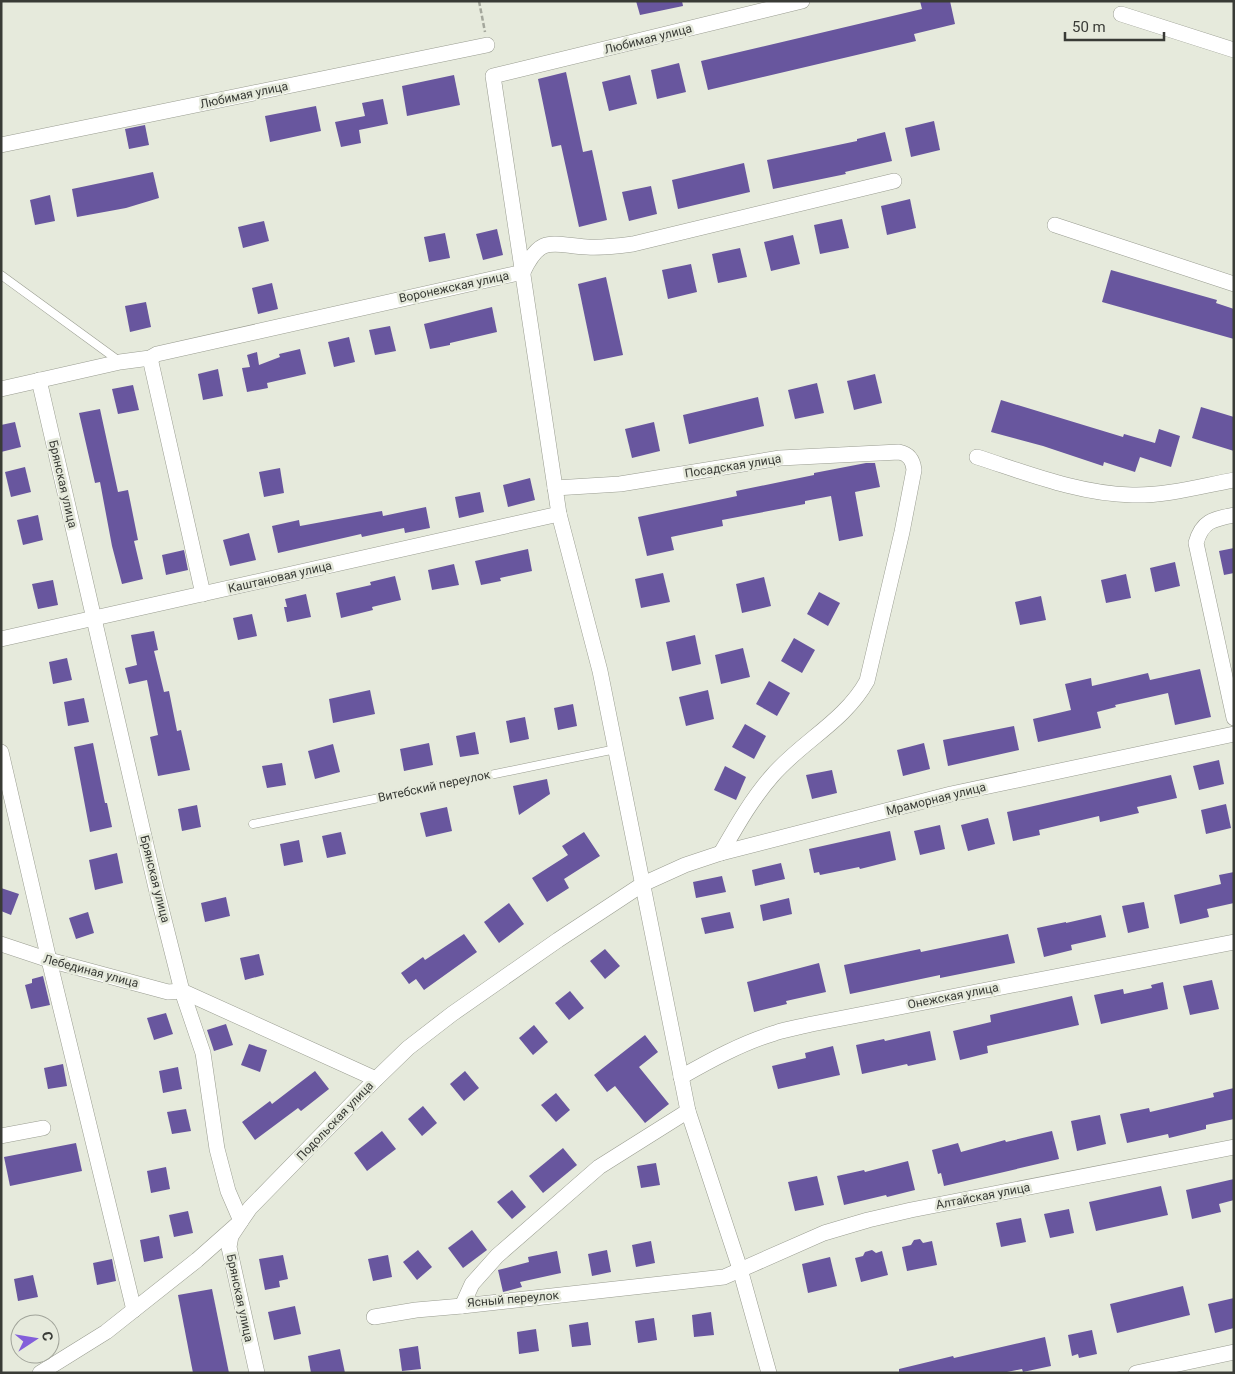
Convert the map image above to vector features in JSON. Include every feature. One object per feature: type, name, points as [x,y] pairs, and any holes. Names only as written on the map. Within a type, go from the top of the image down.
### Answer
[{"type":"street","name":"Любимая улица","points":[[523,272],[493,76],[802,1]]},
{"type":"street","points":[[1121,14],[1234,50]]},
{"type":"street","name":"Любимая улица","points":[[1,146],[487,45]]},
{"type":"street","name":"Воронежская улица","points":[[1,389],[120,362],[150,358],[156,354],[264,329],[523,272],[534,252],[543,246],[567,244],[586,247],[610,247],[633,244],[894,181]]},
{"type":"street","points":[[1055,225],[1234,284]]},
{"type":"street","points":[[523,272],[559,514],[600,671],[688,1111],[740,1269],[769,1373]]},
{"type":"street","points":[[150,358],[203,594]]},
{"type":"street","name":"Брянская улица","points":[[39,380],[156,888],[182,990],[203,1053],[217,1149],[228,1191],[241,1221],[231,1236],[229,1247],[257,1373]]},
{"type":"street","name":"Посадская улица","points":[[555,488],[620,484],[780,458],[899,452],[905,453],[913,463],[914,470],[902,532],[867,681],[859,696],[772,776],[746,810],[721,853]]},
{"type":"street","points":[[977,457],[1054,482],[1092,490],[1131,495],[1234,480]]},
{"type":"street","name":"Каштановая улица","points":[[1,639],[559,514]]},
{"type":"street","points":[[1234,515],[1206,523],[1199,531],[1196,543],[1234,718]]},
{"type":"street","name":"Мраморная улица","points":[[643,884],[685,865],[721,853],[951,794],[1234,734]]},
{"type":"street","points":[[1,752],[49,960],[134,1310]]},
{"type":"street","name":"Подольская улица","points":[[40,1373],[106,1332],[197,1260],[241,1221],[250,1208],[408,1048],[452,1014],[558,940],[643,884]]},
{"type":"street","name":"Онежская улица","points":[[681,1077],[722,1055],[775,1033],[812,1024],[1234,942]]},
{"type":"street","name":"Лебединая улица","points":[[1,944],[49,960],[168,992],[182,990]]},
{"type":"street","points":[[182,990],[376,1079]]},
{"type":"street","name":"Ясный переулок","points":[[462,1306],[472,1284],[497,1256],[592,1173],[688,1111]]},
{"type":"street","points":[[1,1136],[42,1128]]},
{"type":"street","name":"Алтайская улица","points":[[740,1269],[824,1233],[877,1218],[1234,1147]]},
{"type":"street","name":"Ясный переулок","points":[[462,1306],[724,1277],[740,1269]]},
{"type":"street","points":[[374,1317],[416,1310],[462,1306]]},
{"type":"street","points":[[1136,1373],[1234,1352]]},
{"type":"lane","points":[[1,275],[120,362]]},
{"type":"lane","name":"Витебский переулок","points":[[253,824],[616,749]]},
{"type":"building","points":[[636,1],[682,1],[683,6],[640,15]]},
{"type":"building","points":[[920,1],[950,1],[955,24],[914,34],[916,41],[708,90],[701,61],[922,9]]},
{"type":"building","points":[[679,63],[686,92],[657,99],[651,70]]},
{"type":"building","points":[[566,72],[583,152],[592,150],[607,220],[579,227],[561,145],[552,147],[538,79]]},
{"type":"building","points":[[454,75],[460,105],[407,116],[402,86]]},
{"type":"building","points":[[630,75],[637,104],[609,111],[602,82]]},
{"type":"building","points":[[383,99],[388,124],[359,130],[361,143],[341,147],[335,122],[365,116],[362,103]]},
{"type":"building","points":[[316,106],[321,131],[270,142],[265,116]]},
{"type":"building","points":[[934,121],[940,150],[911,157],[905,128]]},
{"type":"building","points":[[145,125],[149,145],[129,149],[125,129]]},
{"type":"building","points":[[885,132],[892,161],[845,172],[846,174],[773,189],[767,160],[857,141],[857,139]]},
{"type":"building","points":[[744,163],[750,192],[678,209],[672,180]]},
{"type":"building","points":[[153,172],[159,198],[126,208],[77,217],[72,189]]},
{"type":"building","points":[[651,186],[657,214],[629,221],[622,192]]},
{"type":"building","points":[[50,195],[55,221],[35,225],[30,200]]},
{"type":"building","points":[[910,199],[916,228],[887,235],[881,206]]},
{"type":"building","points":[[842,219],[849,248],[820,254],[814,225]]},
{"type":"building","points":[[264,221],[269,241],[243,248],[238,227]]},
{"type":"building","points":[[497,229],[503,255],[483,260],[476,234]]},
{"type":"building","points":[[445,233],[450,258],[429,262],[424,237]]},
{"type":"building","points":[[793,235],[800,264],[771,271],[764,242]]},
{"type":"building","points":[[740,248],[747,277],[718,283],[712,254]]},
{"type":"building","points":[[691,264],[697,292],[668,299],[662,270]]},
{"type":"building","points":[[1111,270],[1217,300],[1216,303],[1234,309],[1234,339],[1102,302]]},
{"type":"building","points":[[606,277],[623,355],[594,361],[578,284]]},
{"type":"building","points":[[272,283],[278,309],[258,314],[252,288]]},
{"type":"building","points":[[146,302],[151,327],[130,332],[125,306]]},
{"type":"building","points":[[492,307],[497,332],[430,349],[424,324]]},
{"type":"building","points":[[390,326],[396,351],[375,355],[369,330]]},
{"type":"building","points":[[349,337],[355,362],[334,367],[328,342]]},
{"type":"building","points":[[300,349],[306,374],[267,383],[268,388],[247,392],[242,368],[250,367],[247,355],[257,352],[259,365],[280,357],[279,354]]},
{"type":"building","points":[[218,369],[223,396],[203,400],[198,374]]},
{"type":"building","points":[[875,374],[882,403],[854,410],[847,381]]},
{"type":"building","points":[[817,383],[824,413],[795,419],[788,390]]},
{"type":"building","points":[[133,385],[139,410],[118,414],[112,389]]},
{"type":"building","points":[[758,397],[764,426],[689,444],[683,415]]},
{"type":"building","points":[[1001,400],[1123,437],[1124,434],[1155,443],[1159,429],[1180,436],[1171,467],[1140,457],[1135,472],[1104,462],[1103,466],[1043,446],[991,432]]},
{"type":"building","points":[[1201,407],[1234,417],[1234,451],[1192,438]]},
{"type":"building","points":[[100,409],[118,492],[128,490],[138,540],[134,541],[143,579],[122,584],[112,546],[100,482],[95,483],[79,413]]},
{"type":"building","points":[[15,422],[21,447],[1,452],[1,425]]},
{"type":"building","points":[[654,422],[660,451],[632,458],[625,429]]},
{"type":"building","points":[[866,463],[875,463],[880,487],[855,492],[863,536],[839,541],[831,496],[805,501],[805,504],[722,520],[723,526],[671,537],[674,550],[647,556],[638,517],[737,496],[736,491]]},
{"type":"building","points":[[25,467],[31,492],[11,497],[5,472]]},
{"type":"building","points":[[280,468],[284,493],[264,497],[259,472]]},
{"type":"building","points":[[530,478],[535,500],[508,507],[503,485]]},
{"type":"building","points":[[480,492],[484,512],[459,518],[455,497]]},
{"type":"building","points":[[426,507],[430,528],[405,533],[404,528],[362,537],[361,534],[278,553],[272,526],[299,520],[300,526],[382,511],[383,516]]},
{"type":"building","points":[[38,515],[43,540],[23,545],[17,520]]},
{"type":"building","points":[[249,533],[256,560],[230,566],[223,540]]},
{"type":"building","points":[[1234,548],[1234,573],[1224,575],[1219,551]]},
{"type":"building","points":[[528,549],[532,571],[500,578],[501,581],[481,585],[475,561]]},
{"type":"building","points":[[184,550],[188,570],[166,575],[162,555]]},
{"type":"building","points":[[1175,562],[1180,586],[1155,592],[1150,568]]},
{"type":"building","points":[[454,564],[459,585],[432,590],[428,570]]},
{"type":"building","points":[[663,573],[670,602],[641,608],[635,579]]},
{"type":"building","points":[[1126,574],[1131,598],[1106,603],[1101,580]]},
{"type":"building","points":[[395,576],[401,600],[372,607],[373,610],[341,618],[336,593],[371,585],[370,582]]},
{"type":"building","points":[[764,577],[771,606],[742,613],[736,584]]},
{"type":"building","points":[[53,580],[58,605],[38,609],[32,584]]},
{"type":"building","points":[[819,592],[840,603],[828,626],[807,614]]},
{"type":"building","points":[[306,594],[311,617],[287,622],[284,607],[287,607],[285,599]]},
{"type":"building","points":[[1041,596],[1046,620],[1020,625],[1015,602]]},
{"type":"building","points":[[252,614],[257,636],[238,640],[233,618]]},
{"type":"building","points":[[154,631],[158,650],[154,651],[164,692],[169,691],[177,731],[181,730],[190,770],[158,776],[150,737],[158,735],[147,680],[129,684],[125,668],[137,665],[131,635]]},
{"type":"building","points":[[695,635],[701,664],[672,671],[666,642]]},
{"type":"building","points":[[794,638],[815,650],[802,673],[781,661]]},
{"type":"building","points":[[743,648],[750,677],[721,684],[715,655]]},
{"type":"building","points":[[67,658],[72,680],[53,684],[49,662]]},
{"type":"building","points":[[1200,669],[1211,717],[1175,725],[1168,693],[1115,705],[1116,707],[1097,712],[1101,728],[1038,742],[1033,719],[1071,710],[1065,684],[1091,678],[1092,686],[1148,673],[1150,680]]},
{"type":"building","points":[[769,681],[790,693],[777,716],[756,704]]},
{"type":"building","points":[[370,690],[375,714],[333,723],[329,699]]},
{"type":"building","points":[[708,690],[714,719],[686,726],[679,697]]},
{"type":"building","points":[[84,698],[89,722],[68,726],[64,702]]},
{"type":"building","points":[[573,704],[577,726],[558,730],[554,708]]},
{"type":"building","points":[[525,717],[529,739],[510,743],[506,721]]},
{"type":"building","points":[[745,724],[766,736],[754,759],[732,747]]},
{"type":"building","points":[[1014,726],[1019,750],[948,766],[943,740]]},
{"type":"building","points":[[475,732],[479,754],[460,757],[456,736]]},
{"type":"building","points":[[93,743],[105,803],[107,803],[112,827],[90,832],[74,747]]},
{"type":"building","points":[[429,743],[433,765],[404,771],[400,749]]},
{"type":"building","points":[[924,743],[930,769],[903,776],[897,750]]},
{"type":"building","points":[[333,744],[340,772],[315,779],[308,751]]},
{"type":"building","points":[[1219,760],[1224,784],[1199,790],[1193,766]]},
{"type":"building","points":[[282,763],[286,785],[267,788],[262,766]]},
{"type":"building","points":[[725,766],[746,777],[736,800],[714,790]]},
{"type":"building","points":[[832,770],[837,793],[812,799],[806,775]]},
{"type":"building","points":[[1171,775],[1177,798],[1137,807],[1139,813],[1100,822],[1099,816],[1039,830],[1040,835],[1013,841],[1007,812]]},
{"type":"building","points":[[547,779],[550,794],[519,815],[513,786]]},
{"type":"building","points":[[1226,804],[1231,828],[1206,834],[1201,810]]},
{"type":"building","points":[[197,805],[201,827],[182,831],[178,809]]},
{"type":"building","points":[[447,807],[452,831],[426,837],[420,813]]},
{"type":"building","points":[[988,818],[995,844],[968,851],[961,825]]},
{"type":"building","points":[[940,825],[945,849],[920,855],[914,831]]},
{"type":"building","points":[[890,831],[896,860],[860,869],[859,867],[820,875],[819,872],[814,873],[809,849]]},
{"type":"building","points":[[341,832],[346,854],[327,858],[322,836]]},
{"type":"building","points":[[584,832],[600,856],[564,879],[569,888],[547,902],[532,878],[568,855],[562,846]]},
{"type":"building","points":[[299,840],[303,862],[284,866],[280,844]]},
{"type":"building","points":[[117,853],[123,883],[95,890],[89,860]]},
{"type":"building","points":[[781,863],[785,879],[755,886],[752,870]]},
{"type":"building","points":[[1234,872],[1234,903],[1207,909],[1209,917],[1180,924],[1174,895],[1221,884],[1219,875]]},
{"type":"building","points":[[722,876],[726,892],[696,898],[693,882]]},
{"type":"building","points":[[1,888],[19,894],[11,915],[1,911]]},
{"type":"building","points":[[226,897],[230,916],[205,922],[201,903]]},
{"type":"building","points":[[789,898],[792,914],[763,921],[760,905]]},
{"type":"building","points":[[1144,902],[1149,928],[1128,933],[1122,906]]},
{"type":"building","points":[[509,903],[524,924],[499,943],[484,922]]},
{"type":"building","points":[[88,912],[94,933],[76,939],[69,918]]},
{"type":"building","points":[[730,912],[734,928],[705,934],[701,918]]},
{"type":"building","points":[[1101,915],[1106,937],[1071,945],[1072,950],[1044,957],[1037,928]]},
{"type":"building","points":[[464,934],[477,952],[424,990],[416,979],[409,984],[401,973],[423,957],[425,960]]},
{"type":"building","points":[[1008,934],[1015,963],[940,978],[940,975],[850,994],[844,965],[920,949],[921,952]]},
{"type":"building","points":[[605,949],[620,966],[605,979],[590,961]]},
{"type":"building","points":[[259,954],[264,975],[245,980],[240,958]]},
{"type":"building","points":[[819,963],[826,992],[786,1001],[787,1004],[754,1012],[747,982]]},
{"type":"building","points":[[43,976],[50,1005],[31,1009],[25,985],[32,983],[32,979]]},
{"type":"building","points":[[1212,980],[1219,1009],[1190,1015],[1183,986]]},
{"type":"building","points":[[1163,982],[1168,1009],[1101,1024],[1094,995],[1123,989],[1124,994],[1152,988],[1151,985]]},
{"type":"building","points":[[570,991],[584,1008],[569,1020],[555,1003]]},
{"type":"building","points":[[1072,996],[1079,1025],[987,1046],[988,1053],[960,1060],[953,1031],[991,1022],[990,1015]]},
{"type":"building","points":[[166,1013],[173,1034],[154,1040],[147,1018]]},
{"type":"building","points":[[226,1024],[233,1045],[214,1051],[207,1030]]},
{"type":"building","points":[[534,1025],[548,1042],[533,1055],[519,1038]]},
{"type":"building","points":[[930,1031],[936,1060],[862,1074],[856,1045]]},
{"type":"building","points":[[645,1035],[658,1052],[639,1067],[669,1104],[645,1123],[615,1086],[607,1092],[594,1075]]},
{"type":"building","points":[[249,1044],[267,1050],[260,1072],[241,1065]]},
{"type":"building","points":[[833,1046],[840,1075],[778,1089],[772,1066],[806,1058],[805,1053]]},
{"type":"building","points":[[63,1064],[67,1086],[48,1089],[44,1068]]},
{"type":"building","points":[[178,1067],[182,1089],[163,1093],[159,1071]]},
{"type":"building","points":[[315,1071],[329,1089],[301,1111],[298,1108],[255,1140],[242,1122],[270,1101],[272,1104]]},
{"type":"building","points":[[465,1071],[479,1088],[464,1101],[450,1084]]},
{"type":"building","points":[[1234,1088],[1234,1119],[1206,1125],[1206,1129],[1169,1138],[1168,1134],[1127,1143],[1120,1114],[1149,1108],[1150,1112],[1214,1097],[1213,1093]]},
{"type":"building","points":[[556,1093],[570,1110],[556,1122],[541,1105]]},
{"type":"building","points":[[423,1106],[437,1123],[422,1136],[408,1119]]},
{"type":"building","points":[[186,1109],[191,1131],[172,1134],[167,1112]]},
{"type":"building","points":[[1100,1115],[1106,1144],[1077,1151],[1071,1121]]},
{"type":"building","points":[[382,1131],[396,1149],[367,1171],[354,1153]]},
{"type":"building","points":[[1052,1131],[1059,1159],[944,1186],[941,1173],[938,1174],[932,1150],[958,1143],[961,1152],[1005,1140],[1006,1142]]},
{"type":"building","points":[[76,1143],[82,1171],[10,1186],[4,1157]]},
{"type":"building","points":[[563,1148],[577,1165],[543,1193],[529,1176]]},
{"type":"building","points":[[908,1161],[915,1190],[844,1205],[837,1176],[864,1170],[865,1172]]},
{"type":"building","points":[[656,1163],[660,1185],[641,1188],[637,1166]]},
{"type":"building","points":[[166,1167],[170,1189],[151,1193],[147,1171]]},
{"type":"building","points":[[817,1176],[824,1205],[795,1211],[788,1182]]},
{"type":"building","points":[[1234,1179],[1234,1200],[1219,1204],[1221,1212],[1192,1219],[1186,1190]]},
{"type":"building","points":[[1161,1186],[1168,1215],[1096,1231],[1089,1202]]},
{"type":"building","points":[[512,1190],[526,1207],[512,1219],[497,1202]]},
{"type":"building","points":[[1069,1209],[1074,1233],[1050,1238],[1044,1214]]},
{"type":"building","points":[[188,1211],[193,1233],[174,1237],[169,1215]]},
{"type":"building","points":[[1021,1218],[1026,1242],[1001,1247],[996,1223]]},
{"type":"building","points":[[472,1230],[487,1250],[463,1268],[448,1248]]},
{"type":"building","points":[[159,1236],[163,1258],[144,1262],[140,1240]]},
{"type":"building","points":[[920,1239],[923,1243],[932,1241],[937,1265],[907,1271],[902,1247],[911,1245],[914,1240]]},
{"type":"building","points":[[651,1241],[655,1263],[636,1267],[632,1245]]},
{"type":"building","points":[[418,1250],[432,1267],[417,1280],[403,1262]]},
{"type":"building","points":[[607,1250],[611,1272],[592,1276],[588,1254]]},
{"type":"building","points":[[872,1250],[876,1253],[882,1251],[888,1275],[861,1282],[855,1258],[863,1256],[865,1252]]},
{"type":"building","points":[[557,1251],[561,1273],[520,1282],[522,1287],[503,1292],[498,1270],[529,1262],[528,1257]]},
{"type":"building","points":[[283,1255],[288,1279],[279,1281],[280,1287],[265,1290],[259,1259]]},
{"type":"building","points":[[388,1255],[392,1277],[373,1281],[368,1259]]},
{"type":"building","points":[[830,1257],[837,1286],[808,1293],[802,1264]]},
{"type":"building","points":[[112,1259],[116,1281],[97,1285],[93,1263]]},
{"type":"building","points":[[33,1275],[38,1297],[18,1301],[14,1279]]},
{"type":"building","points":[[1183,1286],[1190,1315],[1117,1333],[1110,1304]]},
{"type":"building","points":[[212,1289],[229,1373],[193,1373],[178,1295]]},
{"type":"building","points":[[1234,1298],[1234,1328],[1215,1333],[1208,1304]]},
{"type":"building","points":[[295,1306],[301,1334],[274,1340],[268,1312]]},
{"type":"building","points":[[711,1312],[714,1335],[694,1337],[692,1315]]},
{"type":"building","points":[[654,1318],[657,1340],[638,1343],[635,1321]]},
{"type":"building","points":[[588,1322],[591,1345],[572,1347],[569,1325]]},
{"type":"building","points":[[536,1329],[539,1351],[519,1354],[517,1332]]},
{"type":"building","points":[[1092,1330],[1097,1354],[1079,1358],[1078,1354],[1072,1356],[1068,1335]]},
{"type":"building","points":[[1045,1337],[1051,1366],[1023,1372],[1022,1369],[1002,1373],[899,1373],[899,1369]]},
{"type":"building","points":[[418,1346],[421,1369],[402,1371],[399,1349]]},
{"type":"building","points":[[340,1349],[345,1373],[311,1373],[308,1356]]}]
